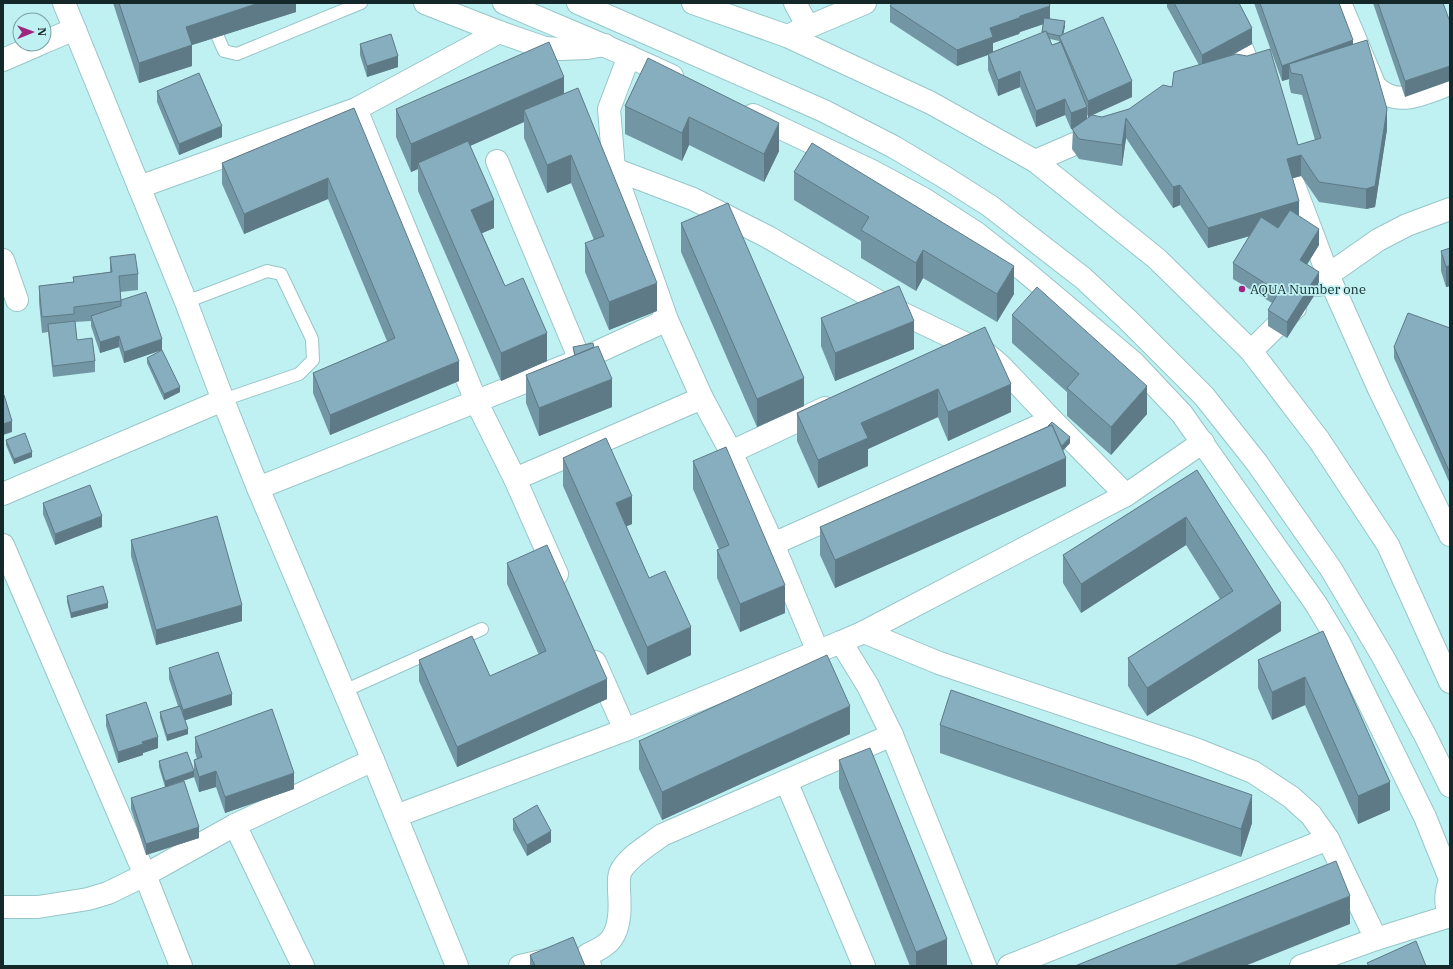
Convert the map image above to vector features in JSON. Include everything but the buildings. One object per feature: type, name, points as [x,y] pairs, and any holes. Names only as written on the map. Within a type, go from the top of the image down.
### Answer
[{"type":"main road","points":[[64,3],[186,302],[258,488],[373,760],[457,966]]},
{"type":"main road","points":[[425,3],[545,48],[567,49],[605,45]]},
{"type":"main road","points":[[504,3],[605,45],[686,83]]},
{"type":"main road","points":[[578,3],[824,112],[894,147],[990,206],[1083,278],[1128,320],[1204,396],[1257,463],[1331,569],[1383,656],[1450,786]]},
{"type":"main road","points":[[605,3],[618,21]]},
{"type":"main road","points":[[693,3],[787,36],[931,103],[1035,162],[1156,258],[1251,351],[1319,440],[1388,545],[1450,682]]},
{"type":"main road","points":[[795,3],[808,27]]},
{"type":"main road","points":[[787,36],[865,3]]},
{"type":"main road","points":[[1225,3],[1261,98]]},
{"type":"main road","points":[[1340,3],[1374,86],[1381,93],[1388,97],[1412,98],[1450,84]]},
{"type":"main road","points":[[52,39],[75,29]]},
{"type":"main road","points":[[138,187],[356,109],[499,32]]},
{"type":"main road","points":[[3,60],[22,52]]},
{"type":"main road","points":[[629,56],[609,109],[614,170],[667,320],[702,398],[731,452],[773,544],[818,652]]},
{"type":"main road","points":[[1228,78],[1249,68]]},
{"type":"main road","points":[[736,107],[872,171],[924,199],[975,232],[1022,269],[1134,363],[1182,414],[1204,442],[1316,604],[1340,644],[1425,817],[1450,880],[1446,892],[1446,904],[1450,916],[1376,939],[1337,960],[1301,966]]},
{"type":"main road","points":[[356,109],[476,401],[515,479],[565,594]]},
{"type":"main road","points":[[1035,162],[1121,124]]},
{"type":"main road","points":[[1277,142],[1328,275],[1379,388],[1450,536]]},
{"type":"main road","points":[[497,161],[580,360]]},
{"type":"main road","points":[[614,170],[693,199],[768,237],[883,304],[987,354],[1002,366],[1052,420],[1126,495]]},
{"type":"main road","points":[[1251,351],[1328,275],[1378,240],[1407,225],[1450,209]]},
{"type":"main road","points":[[3,260],[17,300]]},
{"type":"main road","points":[[258,488],[580,360],[667,320]]},
{"type":"main road","points":[[942,353],[963,343]]},
{"type":"main road","points":[[515,479],[702,398]]},
{"type":"main road","points":[[731,452],[844,399]]},
{"type":"main road","points":[[3,494],[223,400]]},
{"type":"main road","points":[[773,544],[1052,420]]},
{"type":"main road","points":[[396,816],[625,730],[864,632],[1126,495],[1204,442]]},
{"type":"main road","points":[[3,545],[145,875],[181,966]]},
{"type":"main road","points":[[864,632],[939,663],[1195,748],[1253,772],[1291,797],[1311,816],[1328,839],[1376,939]]},
{"type":"main road","points":[[841,642],[868,686],[892,735],[985,966]]},
{"type":"main road","points":[[587,644],[625,730]]},
{"type":"main road","points":[[520,966],[566,956],[589,961],[599,949],[612,939],[618,925],[620,902],[619,880],[621,870],[630,860],[662,835],[892,735]]},
{"type":"main road","points":[[3,907],[38,907],[88,899],[108,893],[145,875],[235,825],[373,760]]},
{"type":"main road","points":[[786,782],[864,966]]},
{"type":"main road","points":[[235,825],[303,966]]},
{"type":"main road","points":[[1009,966],[1328,839]]},
{"type":"lane","points":[[218,37],[224,51],[237,54],[361,3]]},
{"type":"lane","points":[[186,302],[266,271],[281,274],[312,339],[312,360],[298,374],[223,400]]},
{"type":"lane","points":[[344,691],[482,630]]},
{"type":"place","name":"AQUA Number one","points":[[1242,289]]}]
